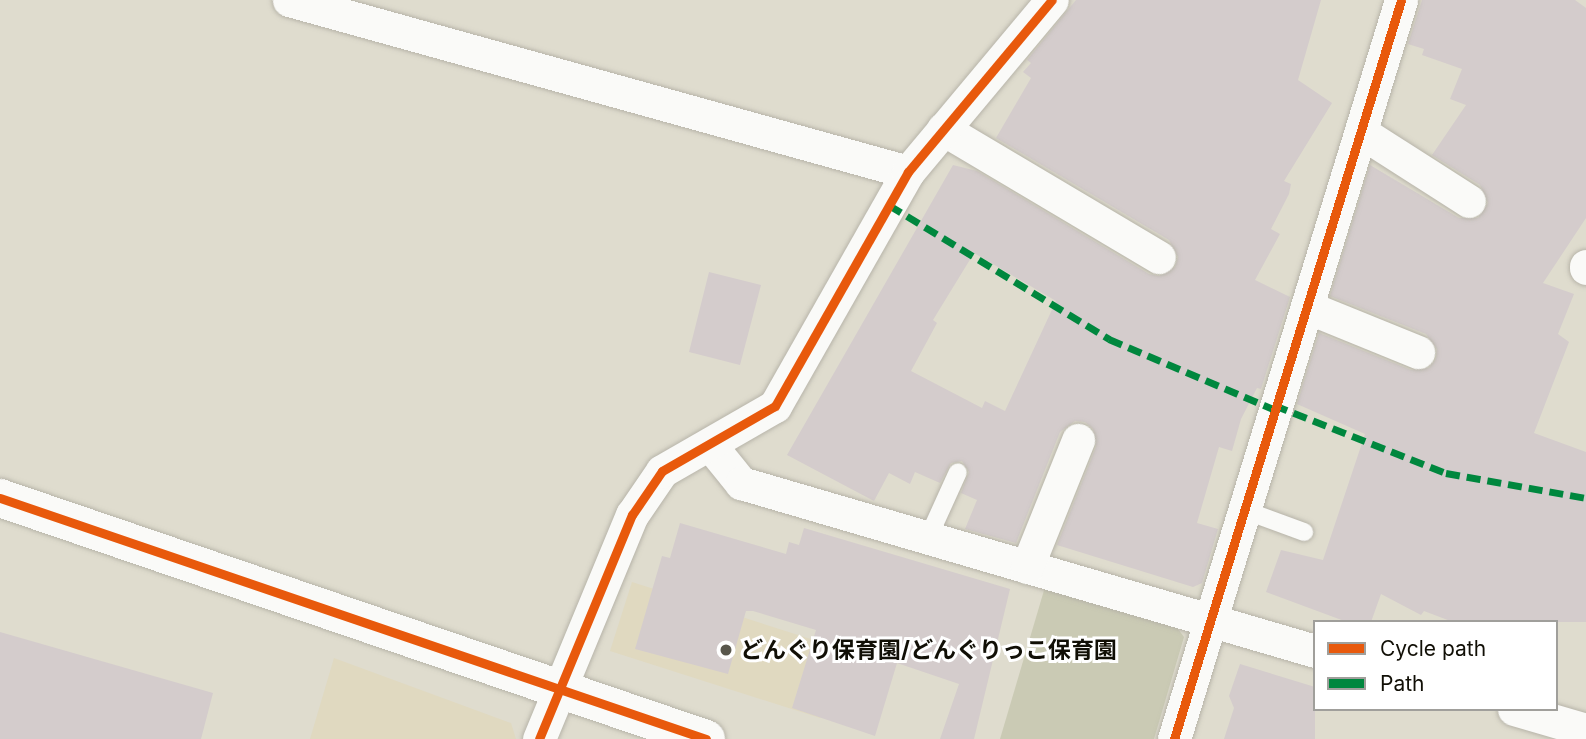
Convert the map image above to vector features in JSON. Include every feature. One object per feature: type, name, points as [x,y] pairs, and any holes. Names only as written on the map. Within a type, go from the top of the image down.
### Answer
[{"type":"street","points":[[289,0],[908,172]]},
{"type":"street","points":[[539,739],[632,515],[662,471],[711,446],[775,406],[908,172],[1052,0]]},
{"type":"street","points":[[1174,739],[1208,620],[1401,0]]},
{"type":"street","points":[[943,129],[1159,257]]},
{"type":"street","points":[[1361,132],[1469,201]]},
{"type":"street","points":[[1307,307],[1418,352]]},
{"type":"street","points":[[1027,567],[1078,440]]},
{"type":"street","points":[[711,446],[741,484],[1313,650]]},
{"type":"street","points":[[0,498],[558,691],[706,739]]},
{"type":"street","points":[[1521,711],[1586,730]]},
{"type":"lane","points":[[928,538],[958,472]]},
{"type":"lane","points":[[1244,510],[1304,532]]},
{"type":"shaded area","name":"どんぐり保育園/どんぐりっこ保育園","points":[[632,582],[842,649],[820,718],[610,651]]},
{"type":"shaded area","points":[[334,658],[511,723],[516,739],[310,739]]},
{"type":"green space","points":[[1045,587],[1175,625],[1184,637],[1154,739],[1000,739]]},
{"type":"building","points":[[1076,0],[1321,0],[1298,80],[1332,103],[1284,181],[1291,184],[1289,194],[1271,229],[1280,234],[1255,280],[1290,297],[1261,389],[1257,388],[1241,419],[1232,451],[1219,447],[1197,523],[1218,529],[1202,583],[1193,587],[1057,545],[1096,447],[1093,429],[1085,422],[1075,421],[1060,432],[1016,543],[965,529],[977,500],[961,493],[969,472],[962,461],[951,463],[940,483],[915,472],[910,484],[889,473],[874,501],[787,455],[953,165],[977,171],[1149,274],[1159,276],[1175,267],[1178,257],[1169,240],[996,138],[1031,78],[1023,72],[1031,63],[1027,60]],"holes":[[[974,253],[1056,301],[1005,411],[985,401],[982,408],[911,371],[937,323],[933,320]]]},
{"type":"building","points":[[1422,0],[1575,0],[1586,8],[1586,218],[1543,283],[1574,294],[1558,334],[1569,342],[1534,433],[1586,452],[1586,622],[1448,620],[1424,611],[1421,615],[1381,594],[1372,620],[1342,620],[1266,592],[1281,550],[1323,560],[1365,434],[1297,404],[1319,333],[1411,370],[1429,368],[1436,359],[1437,349],[1426,334],[1330,296],[1370,165],[1459,218],[1478,218],[1488,203],[1480,185],[1432,155],[1466,105],[1450,99],[1462,69],[1422,55],[1424,49],[1408,44]]},
{"type":"building","points":[[709,272],[761,285],[740,365],[689,352]]},
{"type":"building","points":[[680,523],[786,554],[789,542],[799,545],[804,528],[1010,589],[974,739],[940,739],[959,684],[897,663],[875,736],[792,708],[816,630],[753,611],[746,611],[728,674],[635,649],[662,556],[670,558]]},
{"type":"building","points":[[0,632],[213,693],[201,739],[0,739]]},
{"type":"building","points":[[1240,664],[1313,686],[1315,739],[1224,739],[1234,708],[1229,696]]},
{"type":"marked path","points":[[889,205],[1109,339],[1273,409]]},
{"type":"marked path","points":[[1274,405],[1446,473],[1586,498]]},
{"type":"cycle path","points":[[539,739],[632,515],[662,471],[775,406],[908,172],[1052,0]]},
{"type":"cycle path","points":[[1174,739],[1401,0]]},
{"type":"cycle path","points":[[0,498],[706,739]]},
{"type":"place","name":"どんぐり保育園/どんぐりっこ保育園","points":[[726,650]]}]
